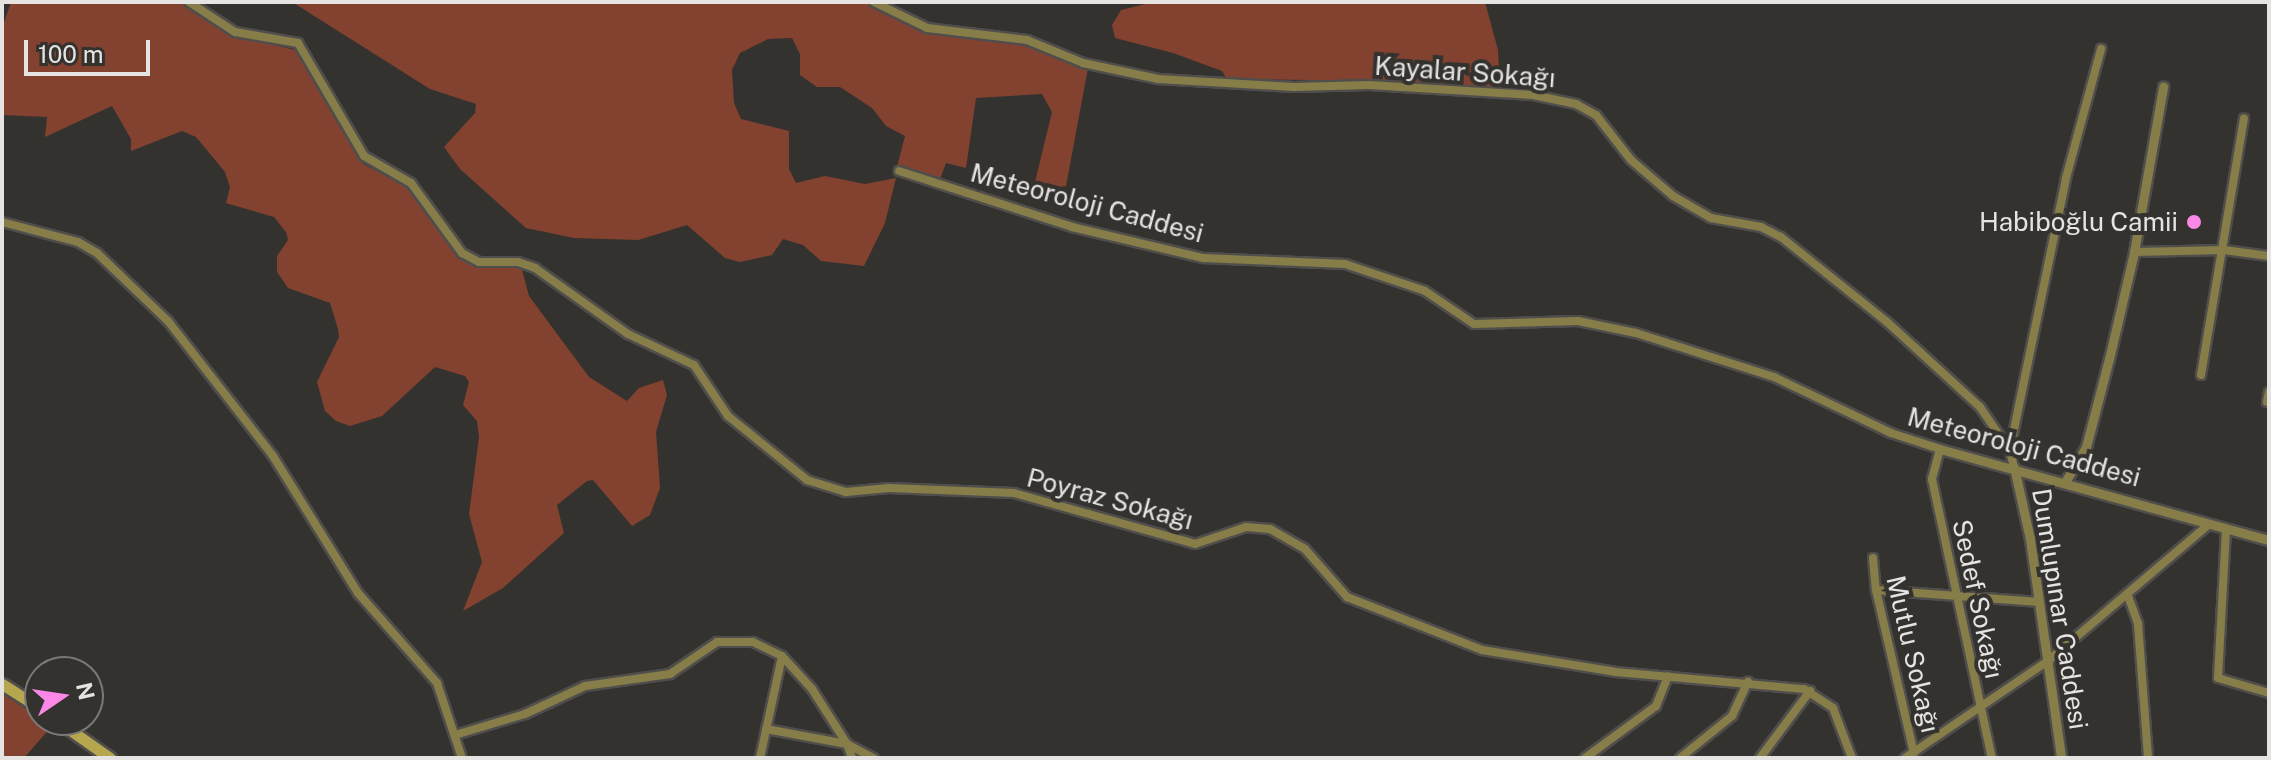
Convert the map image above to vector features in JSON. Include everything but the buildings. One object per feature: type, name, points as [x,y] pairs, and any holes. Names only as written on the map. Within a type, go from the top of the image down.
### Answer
[{"type":"main road","points":[[2,684],[24,698]]},
{"type":"main road","points":[[79,736],[110,758]]},
{"type":"street","name":"Poyraz Sokağı","points":[[189,2],[235,32],[298,43],[364,156],[411,183],[462,253],[479,262],[518,262],[535,268],[628,334],[694,365],[728,416],[807,480],[846,492],[956,488],[1025,495],[1195,544],[1246,527],[1270,529],[1305,549],[1347,597],[1457,642],[1532,662],[1748,682],[1810,691]]},
{"type":"street","name":"Kayalar Sokağı","points":[[874,2],[927,28],[1027,40],[1083,63],[1158,79],[1294,87],[1369,85],[1564,99],[1596,115],[1644,173],[1689,207],[1719,220],[1761,227],[1792,244],[1970,396],[2010,451],[2014,467]]},
{"type":"street","points":[[2010,451],[2066,178],[2101,49]]},
{"type":"street","points":[[2065,482],[2086,447],[2134,252],[2163,87]]},
{"type":"street","points":[[2201,375],[2244,119]]},
{"type":"street","name":"Meteoroloji Caddesi","points":[[899,171],[1072,227],[1190,255],[1345,264],[1425,291],[1474,324],[1578,321],[1636,333],[1774,377],[1891,433],[2169,510],[2206,527],[2269,540]]},
{"type":"street","points":[[2,222],[78,242],[97,253],[168,321],[273,456],[358,593],[429,670],[443,692],[462,758]]},
{"type":"street","points":[[2134,252],[2224,250],[2269,256]]},
{"type":"street","name":"Sedef Sokağı","points":[[1940,449],[1932,479],[1992,758]]},
{"type":"street","name":"Dumlupınar Caddesi","points":[[2014,467],[2040,602],[2061,758]]},
{"type":"street","points":[[1905,758],[2049,660],[2206,527]]},
{"type":"street","points":[[2226,530],[2218,678],[2269,693]]},
{"type":"street","name":"Mutlu Sokağı","points":[[1873,558],[1876,590],[1913,754]]},
{"type":"street","points":[[1876,590],[2040,602]]},
{"type":"street","points":[[2128,596],[2138,624],[2148,758]]},
{"type":"street","points":[[455,735],[525,714],[585,686],[670,674],[717,642],[753,642],[782,656],[812,689],[847,744],[852,758]]},
{"type":"street","points":[[760,758],[782,656]]},
{"type":"street","points":[[1585,758],[1656,706],[1668,676]]},
{"type":"street","points":[[1680,758],[1732,716],[1748,682]]},
{"type":"street","points":[[1760,758],[1810,691],[1833,708],[1852,758]]},
{"type":"street","points":[[766,729],[836,746],[847,744],[873,758]]},
{"type":"shaded area","points":[[11,2],[182,2],[235,36],[300,51],[363,164],[410,188],[467,262],[521,266],[529,296],[589,377],[627,401],[639,388],[663,380],[667,395],[656,432],[660,488],[650,515],[632,526],[593,480],[587,481],[557,505],[564,533],[503,588],[463,611],[482,562],[469,514],[479,437],[477,421],[463,405],[469,382],[465,376],[435,367],[382,416],[350,426],[336,421],[325,411],[317,382],[339,337],[330,303],[288,288],[277,272],[277,256],[288,240],[286,232],[274,217],[226,203],[230,187],[225,172],[196,137],[182,131],[131,151],[131,139],[112,106],[45,137],[47,117],[2,115],[2,28]]},
{"type":"shaded area","points":[[292,2],[866,2],[925,33],[1007,40],[1088,68],[1066,186],[1033,190],[1052,112],[1042,94],[976,98],[966,168],[946,163],[939,182],[897,167],[905,136],[886,126],[872,108],[840,87],[817,87],[800,75],[800,54],[792,38],[768,39],[740,53],[732,70],[734,103],[741,119],[789,131],[789,169],[796,183],[825,176],[865,184],[896,178],[885,223],[864,266],[821,261],[803,245],[783,239],[772,255],[740,262],[725,258],[687,225],[638,240],[574,238],[526,228],[460,169],[444,147],[475,113],[476,104],[430,89]]},
{"type":"shaded area","points":[[1153,2],[1485,2],[1498,50],[1500,89],[1392,81],[1227,79],[1222,71],[1173,53],[1115,38],[1112,25],[1121,10]]},
{"type":"shaded area","points":[[2,693],[24,708],[24,736],[43,736],[24,758],[2,758]]},
{"type":"place","name":"Habiboğlu Camii","points":[[2194,222]]}]
